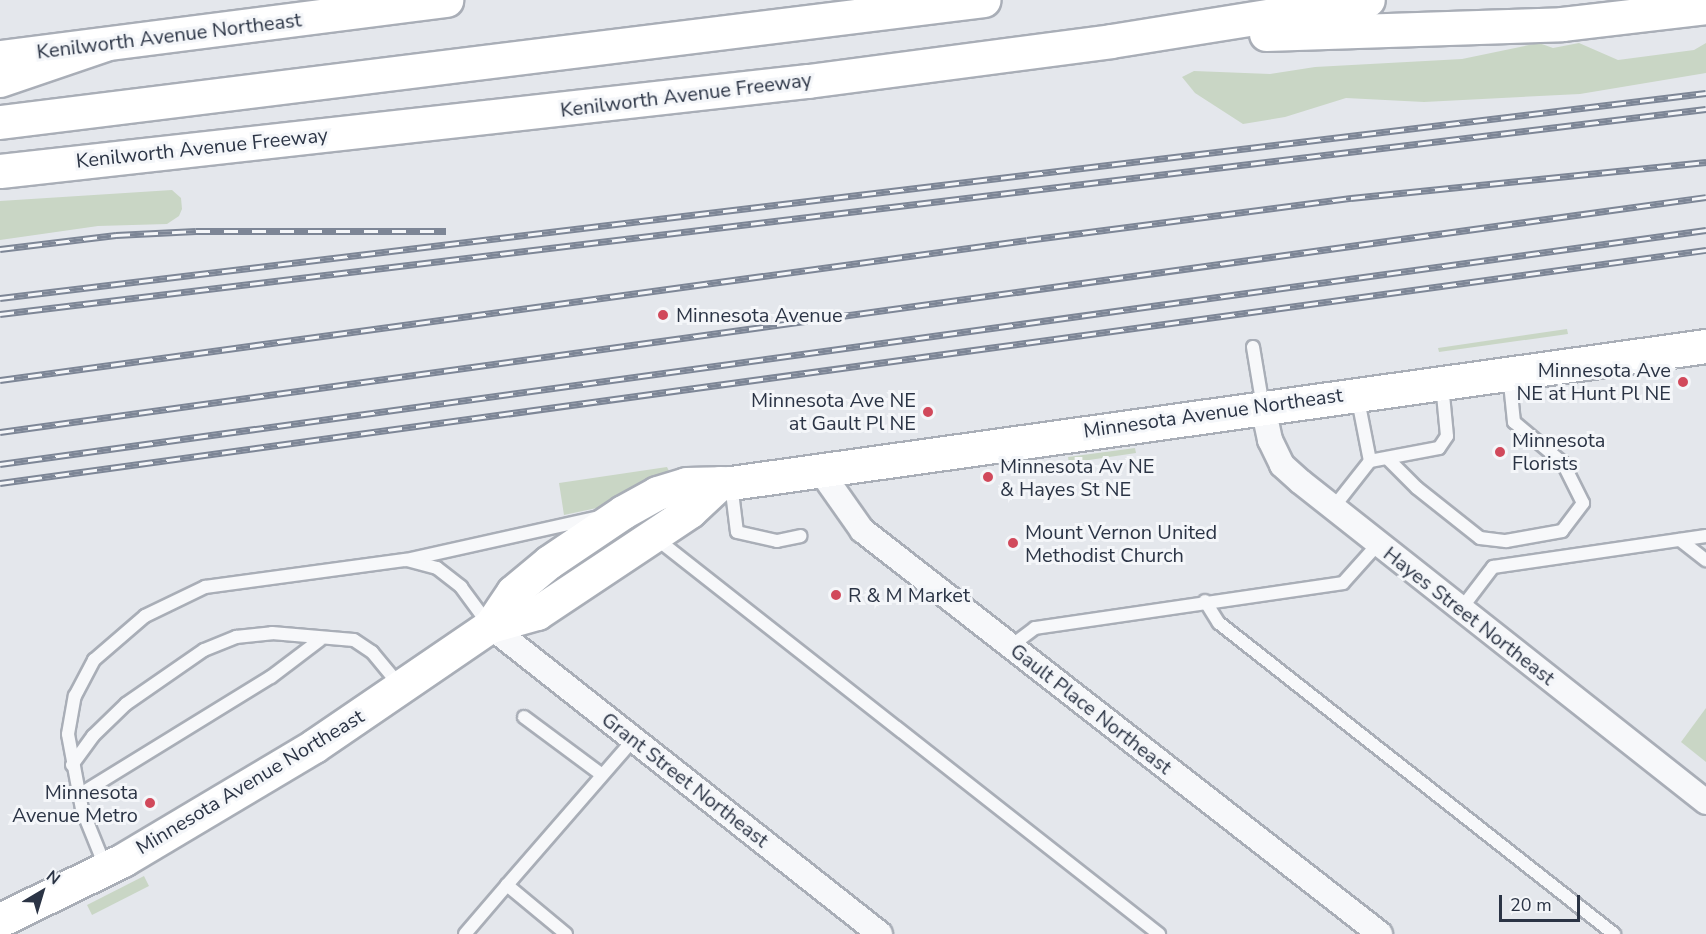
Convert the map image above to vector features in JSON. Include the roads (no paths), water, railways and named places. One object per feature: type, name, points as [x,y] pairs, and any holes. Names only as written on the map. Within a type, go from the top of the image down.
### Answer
[{"type":"main road","name":"Kenilworth Avenue Northeast","points":[[0,57],[446,0]]},
{"type":"main road","points":[[0,122],[983,0]]},
{"type":"main road","name":"Kenilworth Avenue Freeway","points":[[0,171],[541,113],[1111,41],[1368,0]]},
{"type":"main road","points":[[1111,41],[1562,24],[1706,7]]},
{"type":"main road","points":[[0,80],[105,44]]},
{"type":"main road","name":"Minnesota Avenue Northeast","points":[[490,627],[513,592],[623,512],[657,493],[676,487],[725,483],[1706,346]]},
{"type":"main road","name":"Minnesota Avenue Northeast","points":[[0,920],[106,869],[314,746],[490,627],[537,613],[690,511],[725,483]]},
{"type":"street","name":"Hayes Street Northeast","points":[[1263,407],[1270,440],[1282,465],[1378,544],[1706,802]]},
{"type":"street","name":"Gault Place Northeast","points":[[819,469],[862,530],[1380,934]]},
{"type":"street","name":"Grant Street Northeast","points":[[490,627],[880,934]]},
{"type":"lane","points":[[1253,347],[1263,407]]},
{"type":"lane","points":[[1388,458],[1417,488],[1480,538],[1506,541],[1562,531],[1583,503],[1563,463],[1514,422],[1509,373]]},
{"type":"lane","points":[[1333,508],[1370,461],[1439,448],[1447,436],[1442,382]]},
{"type":"lane","points":[[1357,394],[1370,461]]},
{"type":"lane","points":[[725,483],[737,532],[777,541],[800,536]]},
{"type":"lane","points":[[106,869],[79,795],[68,734],[75,696],[94,660],[145,616],[205,587],[406,560],[623,512]]},
{"type":"lane","points":[[652,535],[1160,934]]},
{"type":"lane","points":[[1461,609],[1493,567],[1706,536]]},
{"type":"lane","points":[[1680,540],[1706,560]]},
{"type":"lane","points":[[1011,646],[1035,628],[1205,601],[1343,583],[1378,544]]},
{"type":"lane","points":[[406,560],[437,568],[461,587],[490,627]]},
{"type":"lane","points":[[1205,601],[1219,623],[1614,934]]},
{"type":"lane","points":[[72,765],[93,736],[121,708],[204,650],[236,637],[272,633],[320,639],[339,636],[354,640],[372,652],[402,688]]},
{"type":"lane","points":[[79,795],[272,678],[320,639]]},
{"type":"lane","points":[[524,717],[602,775]]},
{"type":"lane","points":[[465,934],[633,740]]},
{"type":"lane","points":[[507,885],[566,934]]},
{"type":"railway","points":[[0,298],[1706,93]]},
{"type":"railway","points":[[0,314],[1706,109]]},
{"type":"railway","points":[[0,380],[1351,198],[1706,162]]},
{"type":"railway","points":[[0,432],[1706,197]]},
{"type":"railway","points":[[0,464],[1706,230]]},
{"type":"railway","points":[[0,249],[116,235],[196,231],[446,231]]},
{"type":"railway","points":[[0,483],[1706,250]]},
{"type":"place","name":"Minnesota Avenue","points":[[663,315]]},
{"type":"place","name":"Minnesota Ave NE at Hunt Pl NE","points":[[1683,382]]},
{"type":"place","name":"Minnesota Ave NE at Gault Pl NE","points":[[928,412]]},
{"type":"place","name":"Minnesota Florists","points":[[1500,452]]},
{"type":"place","name":"Minnesota Av NE & Hayes St NE","points":[[988,477]]},
{"type":"place","name":"Mount Vernon United Methodist Church","points":[[1013,543]]},
{"type":"place","name":"R & M Market","points":[[836,595]]},
{"type":"place","name":"Minnesota Avenue Metro","points":[[150,803]]}]
